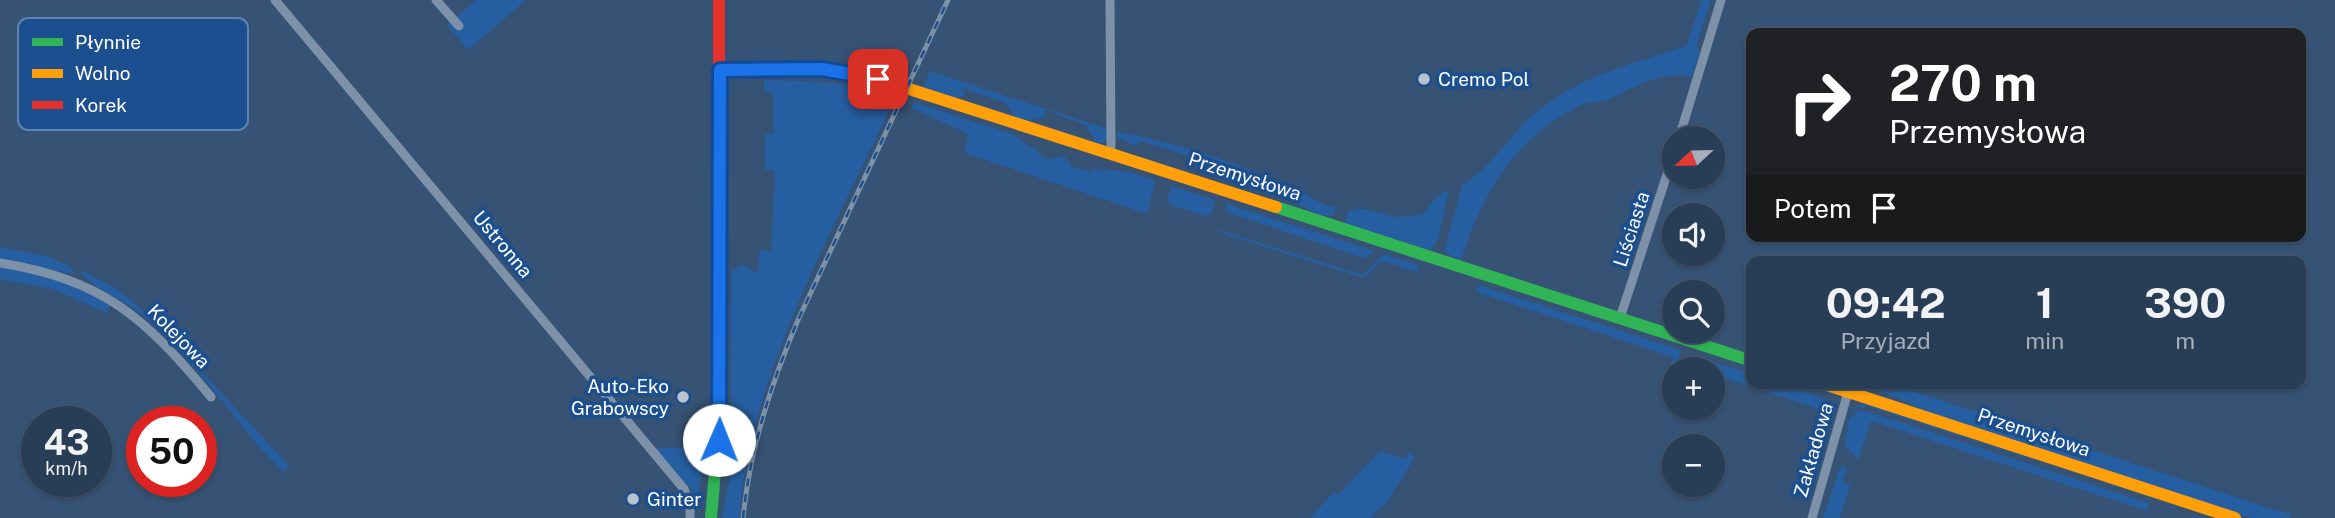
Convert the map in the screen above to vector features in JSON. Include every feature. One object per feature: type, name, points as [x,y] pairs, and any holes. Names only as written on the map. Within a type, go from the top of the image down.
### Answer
[{"type":"street","name":"Ustronna","points":[[275,0],[684,489],[691,505],[690,518]]},
{"type":"street","points":[[436,0],[458,26]]},
{"type":"street","points":[[711,518],[720,412],[719,0]]},
{"type":"street","points":[[1110,0],[1111,153]]},
{"type":"street","points":[[1683,126],[1721,0]]},
{"type":"street","name":"Przemysłowa","points":[[720,70],[811,68],[852,73],[1111,153],[1746,359]]},
{"type":"street","name":"Liściasta","points":[[1620,318],[1662,189]]},
{"type":"street","name":"Kolejowa","points":[[0,263],[64,278],[88,287],[125,308],[160,338],[211,397]]},
{"type":"street","name":"Przemysłowa","points":[[1839,389],[2235,518]]},
{"type":"street","name":"Zakładowa","points":[[1812,518],[1848,392]]},
{"type":"shaded area","points":[[476,0],[526,0],[468,50],[447,25]]},
{"type":"shaded area","points":[[1702,0],[1711,0],[1696,46],[1700,50],[1692,77],[1671,76],[1650,81],[1610,99],[1579,106],[1556,119],[1519,151],[1504,170],[1479,213],[1461,260],[1444,252],[1462,185],[1491,161],[1525,122],[1551,101],[1587,81],[1686,46]]},
{"type":"shaded area","points":[[930,71],[1108,129],[1107,139],[1102,144],[1096,143],[1086,125],[1045,110],[1045,117],[1028,121],[1013,116],[1006,103],[962,88],[965,95],[956,98],[923,87]]},
{"type":"shaded area","points":[[764,80],[847,85],[896,96],[799,301],[778,354],[760,408],[747,462],[739,518],[722,518],[733,451],[731,271],[743,265],[758,273],[760,250],[771,251],[775,170],[765,170],[765,134],[773,134],[773,93],[764,91]]},
{"type":"shaded area","points":[[914,102],[1015,135],[1029,147],[1033,146],[1045,159],[1067,156],[1065,160],[1071,162],[1070,166],[1092,172],[1093,169],[1129,172],[1155,180],[1147,214],[965,153],[968,134],[912,108]]},
{"type":"shaded area","points":[[1117,132],[1171,144],[1250,170],[1325,205],[1336,207],[1334,216],[1320,215],[1298,204],[1298,201],[1248,185],[1243,173],[1141,141],[1136,146],[1117,137]]},
{"type":"shaded area","points":[[1172,186],[1215,200],[1212,213],[1205,216],[1170,205],[1167,199]]},
{"type":"shaded area","points":[[1449,190],[1438,239],[1431,250],[1345,224],[1348,210],[1364,209],[1396,217],[1422,215],[1437,196]]},
{"type":"shaded area","points":[[1227,204],[1375,251],[1364,258],[1229,213],[1225,209]]},
{"type":"shaded area","points":[[1219,230],[1363,275],[1384,254],[1418,265],[1417,272],[1381,261],[1364,278],[1218,232]]},
{"type":"shaded area","points":[[0,247],[46,256],[70,266],[74,274],[0,260]]},
{"type":"shaded area","points":[[0,268],[43,276],[71,285],[110,305],[107,313],[53,289],[0,279]]},
{"type":"shaded area","points":[[80,270],[114,287],[148,314],[289,466],[283,471],[263,451],[161,332],[138,311],[92,283]]},
{"type":"shaded area","points":[[1479,285],[1680,350],[1679,357],[1673,357],[1476,292]]},
{"type":"shaded area","points":[[1725,365],[1746,372],[1746,385],[1725,378]]},
{"type":"shaded area","points":[[1758,389],[1796,389],[1824,399],[1827,403],[1822,421],[1819,420],[1822,410]]},
{"type":"shaded area","points":[[1871,389],[1905,389],[2291,515],[2289,518],[2252,518],[1928,413],[1901,399]]},
{"type":"shaded area","points":[[1858,405],[1869,405],[2149,498],[1870,407],[1858,407],[1848,412]]},
{"type":"shaded area","points":[[1858,411],[1866,411],[2149,503],[2147,511],[1871,421],[1858,460],[1845,445],[1849,419]]},
{"type":"shaded area","points":[[653,448],[704,448],[698,497]]},
{"type":"shaded area","points":[[1380,451],[1405,459],[1409,452],[1415,457],[1387,502],[1370,518],[1310,518],[1334,492],[1338,495]]},
{"type":"shaded area","points":[[1841,465],[1847,469],[1842,482],[1848,484],[1852,479],[1840,518],[1823,518]]},
{"type":"railway","points":[[743,518],[756,441],[788,344],[948,0]]},
{"type":"traffic: fast","points":[[711,518],[720,412],[719,166]]},
{"type":"traffic: fast","points":[[1276,207],[1746,359]]},
{"type":"traffic: slow","points":[[720,70],[823,69],[878,79],[1276,207]]},
{"type":"traffic: slow","points":[[1839,389],[2235,518]]},
{"type":"traffic: jam","points":[[719,0],[719,166]]},
{"type":"place","name":"Cremo Pol","points":[[1424,79]]},
{"type":"place","name":"Auto-Eko Grabowscy","points":[[683,397]]},
{"type":"place","name":"Ginter","points":[[633,499]]},
{"type":"route","points":[[719,440],[720,70],[822,69],[878,79]]}]
